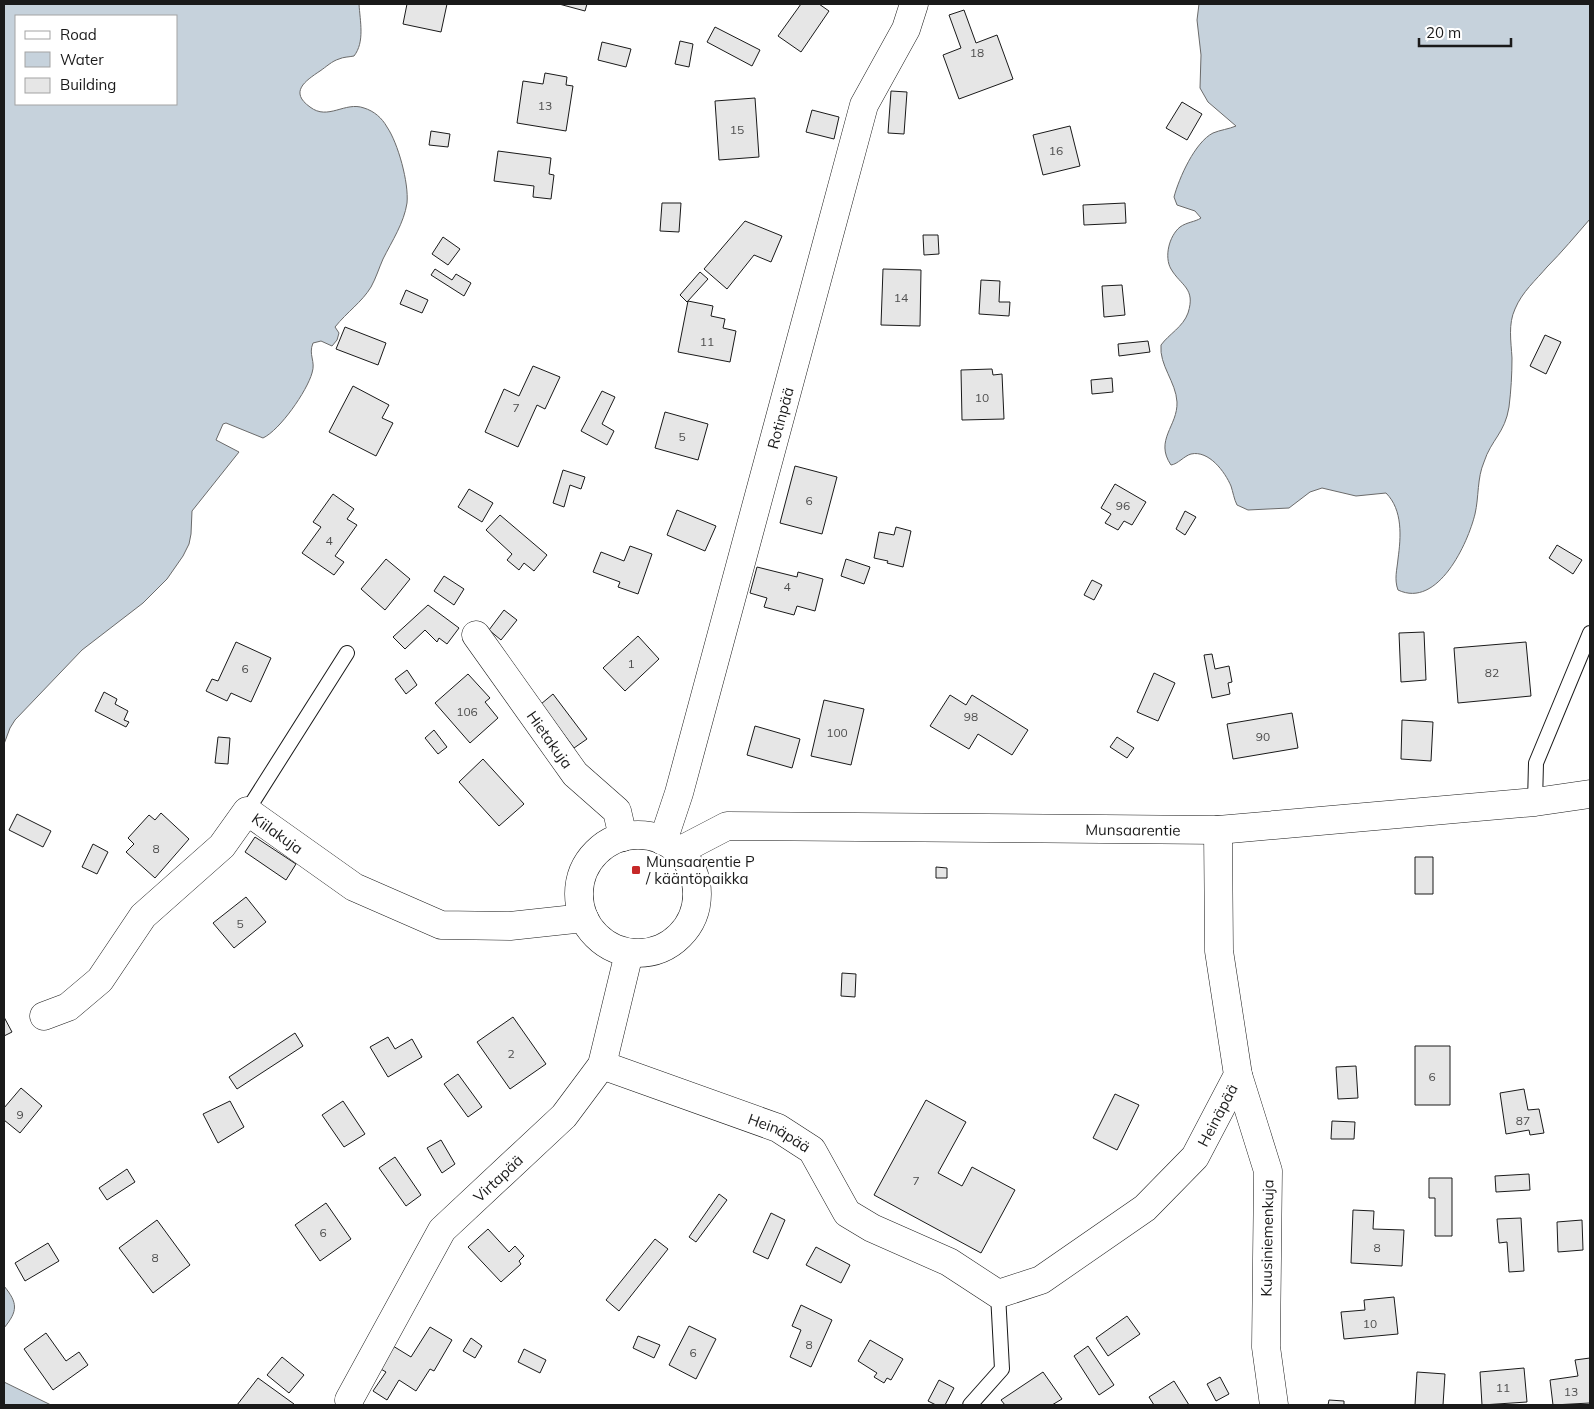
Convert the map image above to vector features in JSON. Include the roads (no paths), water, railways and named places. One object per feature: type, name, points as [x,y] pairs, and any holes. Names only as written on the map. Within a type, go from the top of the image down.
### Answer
[{"type":"street","name":"Rotinpää","points":[[671,846],[681,783],[864,105],[906,29],[914,4]]},
{"type":"street","name":"Hietakuja","points":[[476,636],[575,774],[617,812],[623,837]]},
{"type":"street","name":"Munsaarentie","points":[[671,846],[727,826],[1218,830],[1535,802],[1590,794]]},
{"type":"street","name":"Kiilakuja","points":[[44,1016],[68,1007],[100,980],[143,916],[222,846],[247,811],[354,887],[442,925],[510,926],[584,918]]},
{"type":"street","name":"Heinäpää","points":[[602,1065],[778,1128],[812,1150],[847,1213],[872,1228],[949,1262],[998,1294],[1041,1280],[1145,1208],[1195,1157],[1238,1075],[1219,951],[1218,830]]},
{"type":"street","points":[[643,836],[671,846],[690,866],[696,883],[697,902],[691,920],[681,936],[666,947],[648,953],[629,953],[610,947],[595,935],[584,918],[579,898],[581,878],[590,860],[605,846],[623,837],[643,836]]},
{"type":"street","name":"Virtapää","points":[[349,1400],[442,1230],[564,1116],[602,1065],[629,953]]},
{"type":"street","name":"Kuusiniemenkuja","points":[[1238,1075],[1268,1171],[1266,1347],[1274,1405]]},
{"type":"lane","points":[[1535,802],[1536,763],[1590,633]]},
{"type":"lane","points":[[247,811],[347,653]]},
{"type":"lane","points":[[970,1405],[1002,1369],[998,1294]]},
{"type":"water","points":[[4,4],[359,4],[361,38],[354,56],[341,58],[331,63],[309,79],[300,92],[304,102],[317,111],[330,112],[357,107],[371,111],[383,121],[399,153],[406,185],[407,203],[400,225],[373,284],[335,327],[339,333],[337,340],[332,346],[321,341],[313,343],[311,351],[313,369],[305,390],[285,419],[270,434],[263,438],[226,423],[223,424],[216,440],[239,452],[192,511],[189,544],[167,579],[143,603],[82,650],[15,720],[4,744]]},
{"type":"water","points":[[1199,4],[1590,4],[1590,219],[1530,286],[1521,297],[1515,309],[1511,327],[1512,376],[1507,416],[1487,454],[1482,468],[1475,514],[1466,541],[1449,570],[1438,582],[1426,590],[1413,593],[1398,590],[1396,578],[1400,524],[1392,500],[1386,493],[1356,496],[1322,488],[1310,492],[1289,508],[1248,510],[1237,505],[1228,480],[1216,463],[1204,455],[1191,454],[1171,465],[1166,456],[1166,440],[1174,418],[1177,402],[1174,387],[1163,360],[1161,345],[1186,318],[1190,305],[1189,293],[1171,269],[1168,253],[1170,241],[1176,231],[1183,225],[1201,218],[1195,211],[1177,205],[1174,197],[1184,171],[1200,144],[1213,133],[1236,126],[1208,102],[1200,88],[1201,55],[1197,20]]},
{"type":"water","points":[[4,1286],[12,1297],[15,1307],[12,1317],[4,1328]]},
{"type":"water","points":[[4,1382],[51,1405],[4,1405]]},
{"type":"place","name":"Munsaarentie P / kääntöpaikka","points":[[636,870]]}]
